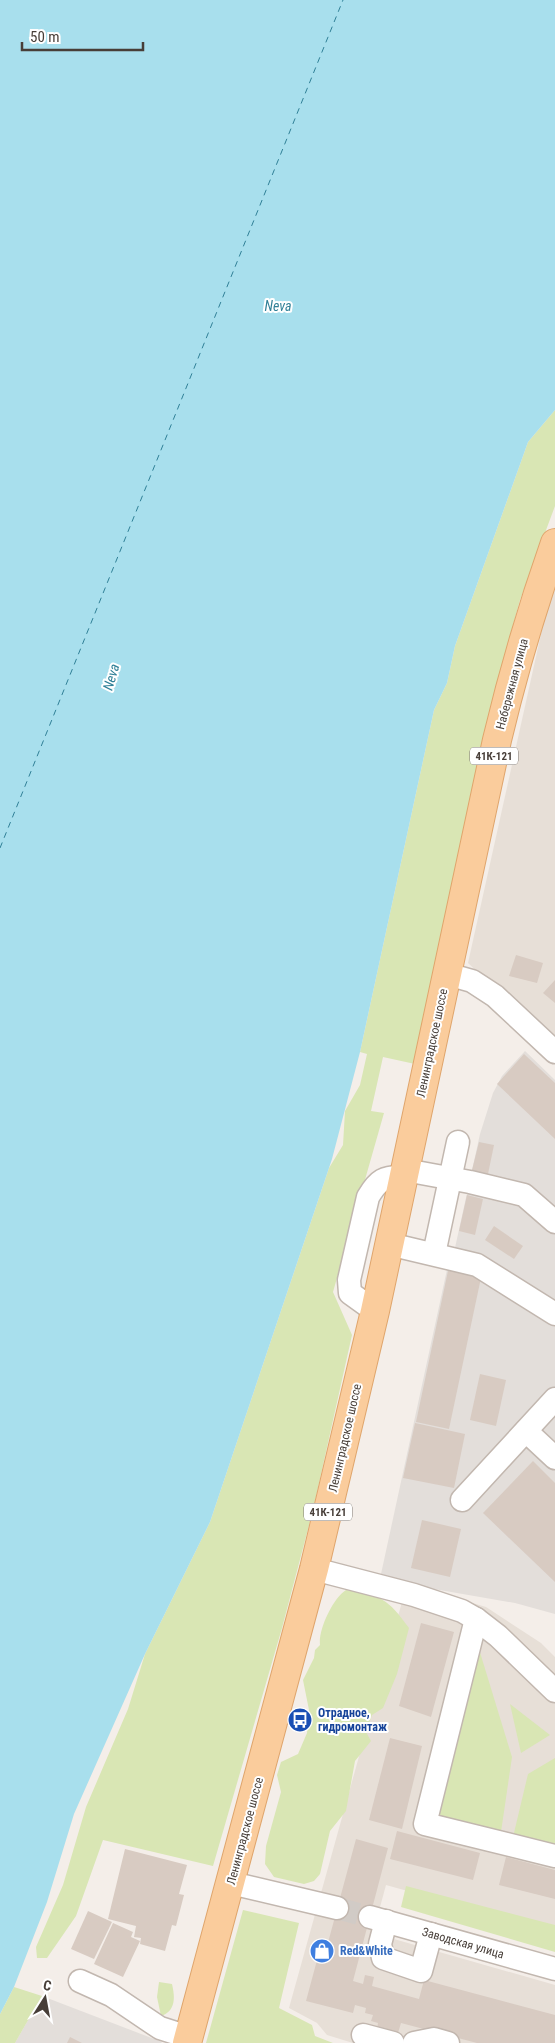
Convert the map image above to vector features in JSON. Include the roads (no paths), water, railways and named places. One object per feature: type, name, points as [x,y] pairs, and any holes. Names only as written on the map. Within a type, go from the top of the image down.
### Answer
[{"type":"main road","name":"Набережная улица","points":[[447,974],[512,676],[533,604],[555,543]]},
{"type":"main road","name":"Ленинградское шоссе","points":[[187,2040],[231,1883],[314,1569],[375,1311],[447,974]]},
{"type":"street","points":[[447,974],[472,981],[495,996],[555,1052]]},
{"type":"street","points":[[434,1254],[458,1142]]},
{"type":"street","points":[[375,1311],[350,1293],[350,1280],[368,1197],[374,1186],[388,1176],[404,1174],[450,1178],[524,1195],[555,1222]]},
{"type":"street","points":[[389,1244],[477,1265],[555,1314]]},
{"type":"street","points":[[462,1500],[555,1399]]},
{"type":"street","points":[[526,1431],[555,1458]]},
{"type":"street","points":[[314,1569],[414,1595],[462,1611],[476,1618],[498,1636],[555,1691]]},
{"type":"street","points":[[476,1618],[425,1824],[555,1856]]},
{"type":"street","points":[[231,1883],[337,1908]]},
{"type":"street","name":"Заводская улица","points":[[431,1934],[421,1972],[383,1958],[378,1919],[555,1969]]},
{"type":"street","points":[[80,1981],[110,1995],[160,2028],[187,2040]]},
{"type":"street","points":[[363,2035],[393,2043]]},
{"type":"street","points":[[414,2043],[434,2039],[448,2043]]},
{"type":"water","name":"Neva","points":[[0,0],[555,0],[555,410],[528,442],[455,646],[447,683],[434,710],[360,1052],[332,1159],[210,1522],[145,1654],[74,1814],[47,1902],[14,1987],[0,2014]]},
{"type":"tunnel","points":[[337,1908],[370,1917]]},
{"type":"place","name":"Отрадное, гидромонтаж","points":[[300,1720]]},
{"type":"place","name":"Red&White","points":[[322,1951]]}]
